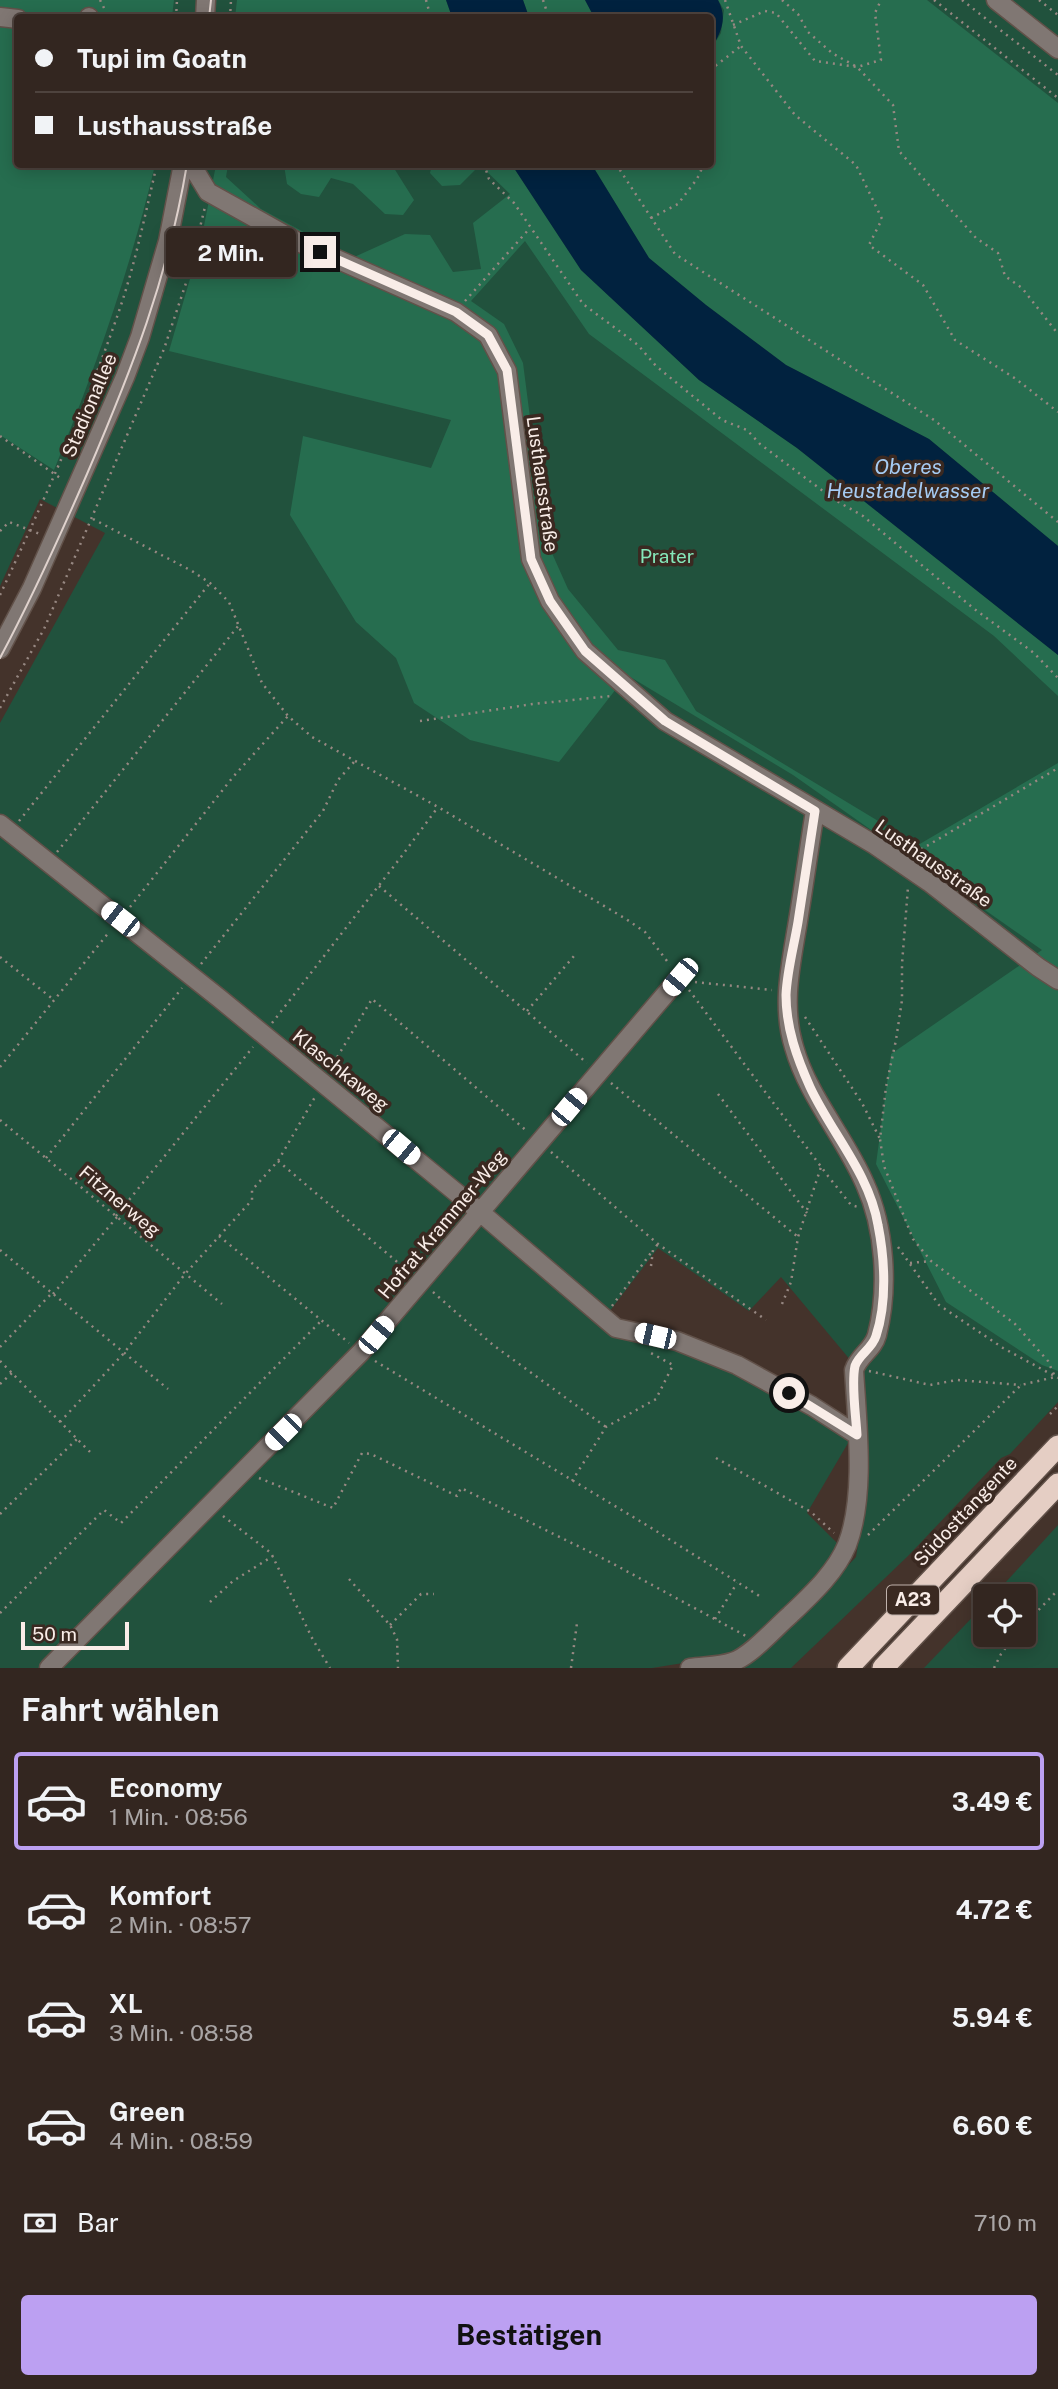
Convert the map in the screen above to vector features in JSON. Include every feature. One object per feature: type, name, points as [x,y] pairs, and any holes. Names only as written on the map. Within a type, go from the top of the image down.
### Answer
[{"type":"highway","name":"Südosttangente","points":[[848,1668],[1058,1447]]},
{"type":"highway","name":"A23","points":[[883,1668],[1058,1484]]},
{"type":"street","points":[[996,0],[1058,49]]},
{"type":"street","name":"Stadionallee","points":[[0,649],[32,588],[140,337],[168,241],[182,168]]},
{"type":"street","name":"Lusthausstraße","points":[[193,168],[208,192],[296,242],[456,312],[488,335],[507,370],[531,559],[545,590],[585,651],[665,721],[905,865],[1058,980]]},
{"type":"street","points":[[690,1668],[734,1662],[760,1643],[819,1586],[838,1562],[847,1545],[857,1505],[858,1454],[854,1370],[858,1359],[876,1339],[882,1310],[883,1278],[877,1218],[865,1183],[811,1090],[794,1047],[786,994],[815,811]]},
{"type":"street","name":"Klaschkaweg","points":[[5,828],[480,1212],[616,1328],[677,1341],[737,1365],[812,1406],[857,1435]]},
{"type":"street","name":"Hofrat Krammer-Weg","points":[[48,1668],[361,1352],[680,977]]},
{"type":"path","points":[[725,0],[741,46],[794,115],[856,165],[882,219],[870,245],[923,285],[955,340],[1016,379],[1058,412]]},
{"type":"path","points":[[782,0],[798,14],[808,32],[832,53],[858,67],[893,105],[899,151],[976,238],[998,253],[1005,276],[1022,288],[1058,334]]},
{"type":"path","points":[[733,25],[765,11],[776,13],[815,61],[858,67],[881,61],[874,13],[881,0]]},
{"type":"path","points":[[934,0],[1058,98]]},
{"type":"path","points":[[962,0],[1058,75]]},
{"type":"path","points":[[1039,0],[1058,15]]},
{"type":"path","points":[[714,67],[741,46]]},
{"type":"path","points":[[0,595],[80,416],[118,314],[135,260],[156,168]]},
{"type":"path","points":[[485,168],[489,179],[514,203],[583,304],[638,345],[656,366],[722,419],[747,430],[760,444],[835,500],[863,516],[973,608],[1034,653],[1058,678]]},
{"type":"path","points":[[619,168],[675,254],[934,420],[1058,522]]},
{"type":"path","points":[[651,218],[678,204],[702,168]]},
{"type":"path","points":[[0,708],[44,629],[93,520],[164,349],[187,279],[208,192]]},
{"type":"path","points":[[456,312],[531,228]]},
{"type":"path","points":[[0,436],[76,489]]},
{"type":"path","points":[[93,520],[210,583],[229,602],[262,683],[288,716],[312,737],[438,807],[645,932],[821,1167],[851,1205],[877,1218],[939,1305],[1003,1348],[1056,1378]]},
{"type":"path","points":[[0,531],[9,522],[53,540]]},
{"type":"path","points":[[5,828],[210,583]]},
{"type":"path","points":[[48,862],[239,624]]},
{"type":"path","points":[[420,721],[533,704],[632,694]]},
{"type":"path","points":[[0,1067],[233,777],[288,716]]},
{"type":"path","points":[[323,811],[338,780],[354,762]]},
{"type":"path","points":[[1056,1378],[1048,1361],[1015,1324],[931,1261],[913,1239],[884,1166],[880,1139],[886,1087],[902,1000],[905,865],[1058,768]]},
{"type":"path","points":[[401,858],[438,807]]},
{"type":"path","points":[[527,1011],[574,956]]},
{"type":"path","points":[[0,957],[54,1000]]},
{"type":"path","points":[[61,1422],[124,1353],[185,1273],[252,1199],[252,1190],[278,1161],[372,999],[658,1244],[766,1320]]},
{"type":"path","points":[[718,1094],[807,1213]]},
{"type":"path","name":"Fitznerweg","points":[[0,1120],[222,1304]]},
{"type":"path","points":[[278,1161],[493,1345],[606,1427]]},
{"type":"path","points":[[782,1304],[791,1282],[799,1237],[821,1167]]},
{"type":"path","points":[[0,1347],[52,1294],[117,1217]]},
{"type":"path","points":[[219,1236],[361,1352],[761,1597]]},
{"type":"path","points":[[612,1306],[658,1244]]},
{"type":"path","points":[[0,1250],[167,1389]]},
{"type":"path","points":[[651,1266],[653,1250]]},
{"type":"path","points":[[909,1263],[931,1261]]},
{"type":"path","points":[[0,1613],[104,1510],[121,1523],[322,1320]]},
{"type":"path","points":[[572,1481],[606,1427],[656,1399],[673,1365],[640,1347]]},
{"type":"path","points":[[0,1361],[93,1455]]},
{"type":"path","points":[[854,1370],[930,1385],[957,1380],[1021,1385],[1056,1378]]},
{"type":"path","points":[[0,1384],[12,1373]]},
{"type":"path","points":[[716,1458],[811,1512],[847,1545],[867,1535],[1021,1385]]},
{"type":"path","points":[[1050,1414],[1058,1406]]},
{"type":"path","points":[[0,1514],[77,1439]]},
{"type":"path","points":[[243,1471],[333,1508],[362,1453],[371,1454],[457,1496],[461,1488],[510,1510],[760,1643]]},
{"type":"path","points":[[210,1504],[273,1556],[313,1640],[330,1668]]},
{"type":"path","points":[[210,1602],[233,1581],[273,1556]]},
{"type":"path","points":[[349,1579],[390,1625],[397,1639],[398,1668]]},
{"type":"path","points":[[715,1619],[737,1582]]},
{"type":"path","points":[[1036,1613],[1058,1590]]},
{"type":"path","points":[[390,1625],[421,1594],[433,1594]]},
{"type":"path","points":[[571,1668],[577,1623]]},
{"type":"path","points":[[994,1668],[1006,1647]]},
{"type":"green space","name":"Prater","points":[[0,0],[1058,0],[1058,1402],[908,1556],[791,1668],[731,1668],[818,1597],[856,1557],[867,1490],[862,1374],[781,1277],[749,1311],[658,1248],[606,1316],[713,1359],[851,1438],[807,1513],[839,1545],[822,1574],[739,1654],[652,1668],[0,1668],[0,723],[105,533],[40,499],[0,586]]},
{"type":"green space","points":[[0,0],[174,0],[172,14],[14,14],[14,168],[154,168],[110,319],[54,470],[0,435]]},
{"type":"green space","points":[[237,0],[446,0],[451,14],[235,14]]},
{"type":"green space","points":[[523,0],[585,0],[592,14],[528,14]]},
{"type":"green space","points":[[718,0],[927,0],[1058,103],[1058,546],[929,439],[786,365],[649,258],[594,168],[714,168],[714,44],[721,33],[724,10]]},
{"type":"green space","points":[[215,168],[228,168],[226,177],[261,209],[352,258],[405,234],[430,235],[453,272],[481,269],[473,223],[510,194],[483,168],[514,168],[581,270],[699,380],[797,448],[1058,655],[1058,696],[994,636],[589,334],[525,241],[471,301],[504,324],[523,363],[537,472],[551,551],[568,589],[618,650],[665,660],[696,711],[918,845],[1058,763],[1058,1371],[1042,1365],[946,1302],[876,1164],[891,1054],[1042,950],[793,775],[627,675],[559,762],[470,740],[414,703],[396,658],[356,622],[290,515],[303,436],[431,468],[451,420],[169,351],[201,241]]},
{"type":"green space","points":[[284,168],[394,168],[414,200],[403,215],[385,214],[353,184],[331,178],[319,197],[301,194],[287,184]]},
{"type":"green space","points":[[431,168],[477,168],[460,185],[442,186],[430,173]]},
{"type":"green space","points":[[1058,1525],[1058,1668],[924,1668],[973,1617],[973,1647],[1036,1647],[1036,1584],[1004,1584]]},
{"type":"water","points":[[446,0],[523,0],[528,14],[451,14]]},
{"type":"water","points":[[585,0],[718,0],[723,19],[714,44],[714,14],[592,14]]},
{"type":"water","name":"Oberes Heustadelwasser","points":[[514,168],[594,168],[649,258],[706,305],[786,365],[929,439],[1058,546],[1058,655],[797,448],[699,380],[581,270]]},
{"type":"tram line","points":[[209,14],[211,0]]},
{"type":"tram line","points":[[0,658],[67,520],[133,360],[170,246],[186,168]]},
{"type":"route","points":[[320,252],[456,312],[488,335],[507,370],[531,559],[550,601],[585,651],[665,721],[815,811],[790,962],[786,994],[788,1014],[794,1047],[811,1090],[865,1183],[874,1209],[879,1227],[883,1278],[882,1310],[876,1339],[858,1359],[854,1370],[857,1435],[789,1393]]}]
